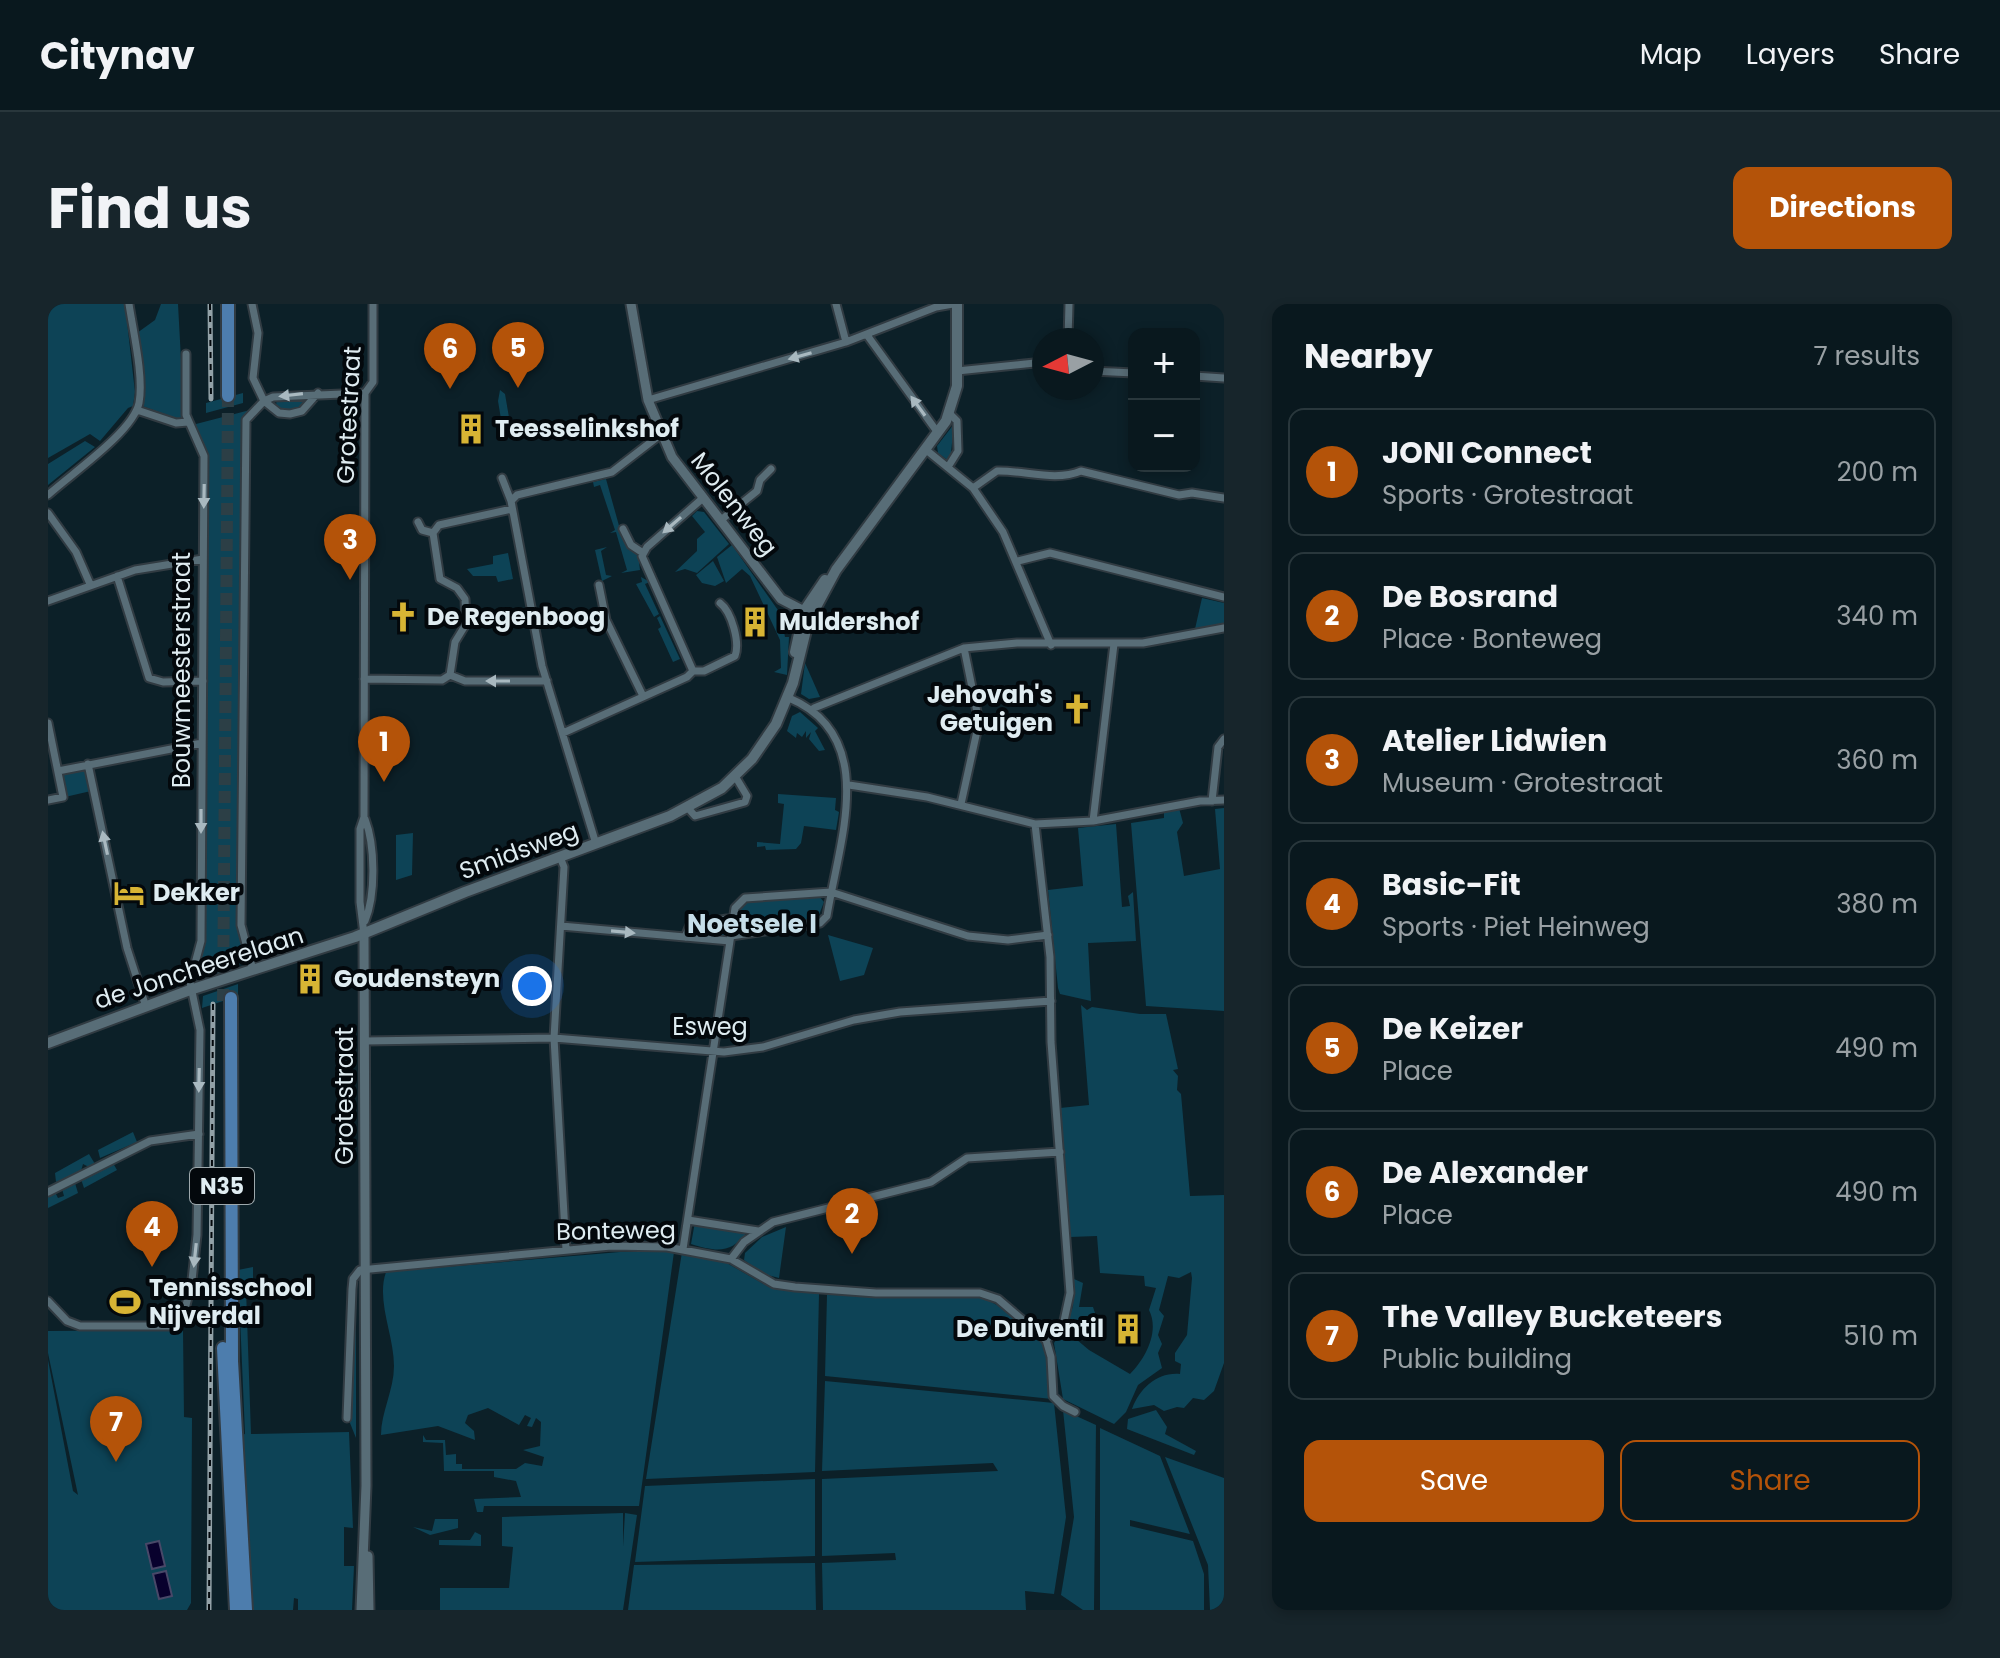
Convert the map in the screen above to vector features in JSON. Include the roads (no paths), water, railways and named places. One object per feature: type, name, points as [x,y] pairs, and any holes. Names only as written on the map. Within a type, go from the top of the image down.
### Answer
[{"type":"main road","points":[[228,304],[232,395],[235,304]]},
{"type":"main road","name":"Smidsweg","points":[[364,928],[688,808],[735,776],[763,745],[789,698],[794,678],[796,639],[816,590],[836,570],[950,414],[957,371],[955,304]]},
{"type":"main road","name":"de Joncheerelaan","points":[[48,1043],[190,986],[253,970],[364,928]]},
{"type":"main road","name":"N35","points":[[236,1610],[223,1371],[227,999],[232,1361],[246,1610]]},
{"type":"street","points":[[48,495],[127,426],[137,410],[140,394],[129,304]]},
{"type":"street","points":[[252,304],[258,333],[253,378],[264,401],[279,413],[290,414],[302,411],[318,393]]},
{"type":"street","name":"Grotestraat","points":[[361,1610],[365,1533],[366,1270],[364,928],[360,829],[364,817],[365,393],[373,382],[373,304]]},
{"type":"street","name":"Molenweg","points":[[631,304],[648,400],[660,435],[678,467],[781,599],[808,613]]},
{"type":"street","points":[[836,304],[846,342]]},
{"type":"street","points":[[648,400],[846,342],[936,307],[955,304]]},
{"type":"street","points":[[1068,328],[1069,304]]},
{"type":"street","points":[[867,335],[938,433]]},
{"type":"street","name":"Bouwmeesterstraat","points":[[186,354],[188,422],[204,450],[201,941],[190,986]]},
{"type":"street","points":[[957,371],[1032,363]]},
{"type":"street","points":[[1104,372],[1128,373]]},
{"type":"street","points":[[1200,376],[1224,378]]},
{"type":"street","points":[[253,970],[241,925],[245,424],[264,401],[318,393],[365,393]]},
{"type":"street","points":[[137,410],[176,423],[188,422]]},
{"type":"street","name":"Smidsweg","points":[[948,467],[958,446],[957,421],[950,414]]},
{"type":"street","points":[[364,679],[442,680],[450,675],[455,642],[466,624],[465,599],[457,588],[440,579],[433,533],[439,525],[511,505],[517,495],[606,474],[630,460],[660,435]]},
{"type":"street","points":[[925,449],[973,488],[1018,561],[1051,645]]},
{"type":"street","points":[[721,520],[757,491],[760,480],[771,469]]},
{"type":"street","points":[[973,488],[997,471],[1058,475],[1081,471],[1179,495],[1192,493],[1224,498]]},
{"type":"street","points":[[502,478],[511,505],[547,681],[596,844]]},
{"type":"street","points":[[643,553],[703,498]]},
{"type":"street","points":[[48,513],[76,552],[90,584]]},
{"type":"street","points":[[418,522],[422,530],[433,533]]},
{"type":"street","points":[[623,529],[631,545],[643,553],[693,671]]},
{"type":"street","points":[[1018,561],[1050,553],[1224,597]]},
{"type":"street","points":[[48,601],[90,584],[155,565],[203,559]]},
{"type":"street","points":[[117,576],[149,678],[163,682],[203,681]]},
{"type":"street","points":[[599,585],[606,620],[643,696]]},
{"type":"street","points":[[563,733],[693,671],[704,671],[737,653],[728,611],[720,603]]},
{"type":"street","points":[[814,708],[964,648],[1162,642],[1224,628]]},
{"type":"street","points":[[1093,821],[1114,644]]},
{"type":"street","points":[[961,804],[979,722],[964,648]]},
{"type":"street","points":[[450,675],[465,681],[547,681]]},
{"type":"street","points":[[561,926],[730,938],[820,923],[827,916],[849,785],[842,751],[814,708],[789,698]]},
{"type":"street","points":[[48,723],[63,797],[48,800]]},
{"type":"street","points":[[1212,801],[1218,747],[1224,739]]},
{"type":"street","points":[[58,771],[202,743]]},
{"type":"street","points":[[88,764],[127,948],[144,1003]]},
{"type":"street","name":"Smidsweg","points":[[688,808],[695,816],[745,802],[747,796],[735,776]]},
{"type":"street","points":[[849,785],[961,804],[1035,824],[1093,821],[1224,800]]},
{"type":"street","name":"Grotestraat","points":[[364,817],[371,835],[370,908],[364,928]]},
{"type":"street","points":[[1035,824],[1048,935],[1070,1293],[1064,1321],[1046,1340],[1051,1357],[1053,1396],[1075,1412]]},
{"type":"street","points":[[560,857],[564,867],[554,1038],[566,1250]]},
{"type":"street","points":[[360,872],[370,872]]},
{"type":"street","points":[[683,1249],[733,918],[735,908],[745,898],[831,892],[968,936],[1008,940],[1048,935]]},
{"type":"street","points":[[685,937],[690,925],[733,918]]},
{"type":"street","points":[[48,1301],[67,1321],[80,1326],[169,1326],[180,1322],[188,1303],[197,1235],[200,1030],[190,986]]},
{"type":"street","name":"Esweg","points":[[365,1041],[554,1038],[711,1052],[763,1047],[854,1020],[900,1012],[1051,1001]]},
{"type":"street","points":[[48,1192],[150,1141],[199,1134]]},
{"type":"street","points":[[731,1259],[758,1231],[773,1222],[931,1182],[967,1158],[1060,1152]]},
{"type":"street","points":[[688,1220],[758,1231]]},
{"type":"street","name":"Bonteweg","points":[[366,1270],[611,1246],[683,1249],[731,1259],[774,1284],[876,1293],[966,1291],[990,1296],[1046,1340]]},
{"type":"street","name":"Grotestraat","points":[[347,1418],[353,1279],[360,1270],[366,1270]]},
{"type":"street","name":"Grotestraat","points":[[365,1533],[369,1610]]},
{"type":"tunnel","points":[[223,1001],[228,396]]},
{"type":"railway","points":[[210,304],[211,399]]},
{"type":"railway","points":[[209,1610],[213,1004]]},
{"type":"place","name":"De Keizer","points":[[518,388]]},
{"type":"place","name":"De Alexander","points":[[450,389]]},
{"type":"place","name":"Teesselinkshof","points":[[471,429]]},
{"type":"place","name":"Atelier Lidwien","points":[[350,580]]},
{"type":"place","name":"De Regenboog","points":[[403,617]]},
{"type":"place","name":"Muldershof","points":[[755,622]]},
{"type":"place","name":"Jehovah's Getuigen","points":[[1077,709]]},
{"type":"place","name":"JONI Connect","points":[[384,782]]},
{"type":"place","name":"Dekker","points":[[129,893]]},
{"type":"place","name":"Goudensteyn","points":[[310,979]]},
{"type":"place","name":"De Bosrand","points":[[852,1254]]},
{"type":"place","name":"Basic-Fit","points":[[152,1267]]},
{"type":"place","name":"Tennisschool Nijverdal","points":[[125,1302]]},
{"type":"place","name":"De Duiventil","points":[[1128,1329]]},
{"type":"place","name":"The Valley Bucketeers","points":[[116,1462]]},
{"type":"district","name":"Noetsele I","points":[[752,924]]}]
